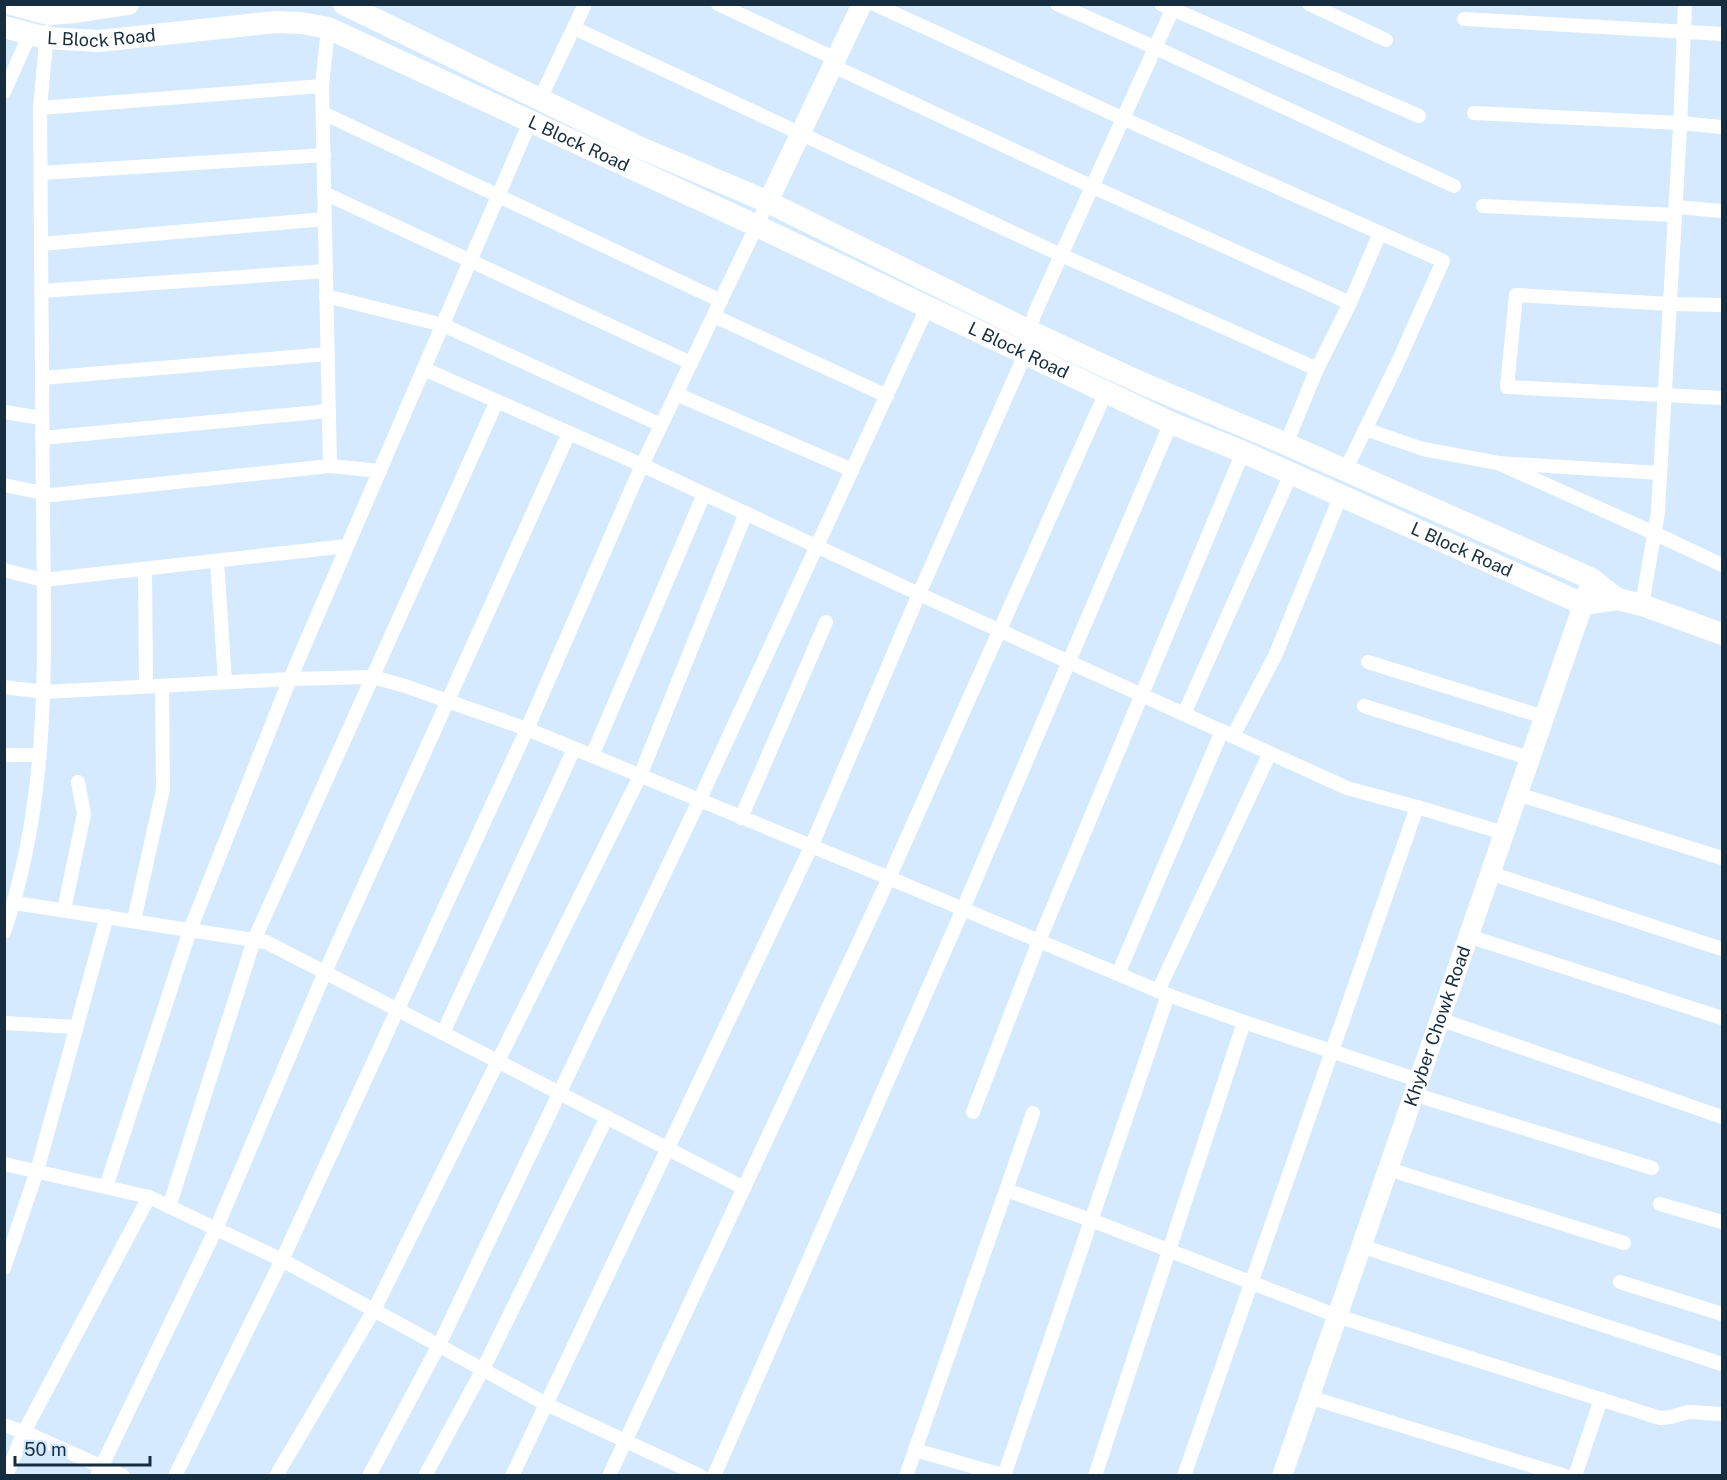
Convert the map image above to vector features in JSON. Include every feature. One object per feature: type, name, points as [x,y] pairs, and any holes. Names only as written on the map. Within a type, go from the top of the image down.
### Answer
[{"type":"main road","name":"L Block Road","points":[[11,4],[48,14],[128,4]]},
{"type":"main road","name":"L Block Road","points":[[344,4],[634,145],[768,202],[1028,343],[1106,392],[1171,423],[1341,495],[1582,603]]},
{"type":"main road","points":[[96,9],[99,41]]},
{"type":"main road","name":"L Block Road","points":[[4,27],[38,36],[99,41],[276,22],[301,23],[328,28],[757,226],[927,308],[1181,400],[1286,444],[1592,579],[1617,599]]},
{"type":"main road","points":[[1582,603],[1617,599],[1642,605],[1722,634]]},
{"type":"street","points":[[330,466],[322,86],[328,28],[338,4]]},
{"type":"street","points":[[540,99],[585,4]]},
{"type":"street","points":[[718,4],[1093,187],[1350,303]]},
{"type":"street","points":[[175,1476],[282,1260],[527,729],[642,465],[862,4]]},
{"type":"street","points":[[874,4],[1124,119],[1443,261],[1398,362],[1345,471]]},
{"type":"street","points":[[1057,4],[1454,186]]},
{"type":"street","points":[[1309,4],[1386,40]]},
{"type":"street","points":[[1642,605],[1658,512],[1685,4]]},
{"type":"street","points":[[512,1476],[811,847],[1028,343],[1034,315],[1156,48],[1169,6],[1419,116]]},
{"type":"street","points":[[4,92],[38,36],[48,14]]},
{"type":"street","points":[[1464,19],[1722,34]]},
{"type":"street","points":[[574,28],[1062,255],[1317,369]]},
{"type":"street","points":[[4,932],[15,903],[35,807],[44,692],[38,36]]},
{"type":"street","points":[[40,108],[322,86]]},
{"type":"street","points":[[323,113],[721,301]]},
{"type":"street","points":[[1474,113],[1680,123],[1722,128]]},
{"type":"street","points":[[106,1187],[190,930],[290,679],[530,123]]},
{"type":"street","points":[[41,173],[324,155]]},
{"type":"street","points":[[324,193],[691,363]]},
{"type":"street","points":[[1483,206],[1722,211]]},
{"type":"street","points":[[41,244],[325,219]]},
{"type":"street","points":[[1286,444],[1317,369],[1350,303],[1380,233]]},
{"type":"street","points":[[41,291],[326,271]]},
{"type":"street","points":[[1722,305],[1516,295],[1507,387],[1722,398]]},
{"type":"street","points":[[327,296],[443,325],[661,425]]},
{"type":"street","points":[[369,1476],[439,1345],[699,801],[927,308]]},
{"type":"street","points":[[714,316],[886,396]]},
{"type":"street","points":[[42,378],[328,354]]},
{"type":"street","points":[[424,369],[642,465],[919,594],[1347,788],[1504,833]]},
{"type":"street","points":[[609,1476],[889,878],[1106,392]]},
{"type":"street","points":[[676,394],[852,470]]},
{"type":"street","points":[[169,1207],[254,940],[497,401]]},
{"type":"street","points":[[42,438],[329,411]]},
{"type":"street","points":[[4,412],[42,418]]},
{"type":"street","points":[[714,1476],[963,909],[1171,423]]},
{"type":"street","points":[[1365,429],[1423,449],[1498,463],[1660,473]]},
{"type":"street","points":[[99,1471],[216,1229],[325,972],[569,433]]},
{"type":"street","points":[[973,1112],[1039,941],[1242,452]]},
{"type":"street","points":[[1498,463],[1722,565]]},
{"type":"street","points":[[4,485],[52,495],[330,466],[380,471]]},
{"type":"street","points":[[1184,714],[1291,474]]},
{"type":"street","points":[[592,756],[704,494]]},
{"type":"street","points":[[1118,974],[1228,734],[1275,656],[1341,495]]},
{"type":"street","points":[[276,1476],[374,1310],[640,776],[746,513]]},
{"type":"street","points":[[4,570],[43,580],[347,546]]},
{"type":"street","points":[[217,561],[225,682]]},
{"type":"street","points":[[145,569],[146,686]]},
{"type":"street","name":"Khyber Chowk Road","points":[[1286,1474],[1309,1397],[1592,579]]},
{"type":"street","points":[[741,818],[826,622]]},
{"type":"street","points":[[1368,662],[1544,717]]},
{"type":"street","points":[[4,687],[44,692],[373,677],[405,686],[527,729],[1163,993],[1332,1051],[1416,1087],[1652,1168]]},
{"type":"street","points":[[134,920],[163,789],[162,686]]},
{"type":"street","points":[[1364,706],[1529,758]]},
{"type":"street","points":[[443,1033],[574,749]]},
{"type":"street","points":[[915,1450],[1004,1475],[1091,1220],[1163,993],[1270,753]]},
{"type":"street","points":[[4,755],[39,755]]},
{"type":"street","points":[[63,910],[84,814],[78,782]]},
{"type":"street","points":[[1517,794],[1722,858]]},
{"type":"street","points":[[1184,1476],[1417,807]]},
{"type":"street","points":[[1490,873],[1722,949]]},
{"type":"street","points":[[15,903],[266,942],[744,1188]]},
{"type":"street","points":[[4,1268],[37,1171],[107,916]]},
{"type":"street","points":[[1468,936],[1722,1018]]},
{"type":"street","points":[[1439,1019],[1722,1117]]},
{"type":"street","points":[[1095,1476],[1244,1022]]},
{"type":"street","points":[[4,1023],[76,1027]]},
{"type":"street","points":[[906,1476],[1033,1113]]},
{"type":"street","points":[[425,1476],[483,1369],[607,1117]]},
{"type":"street","points":[[4,1164],[148,1197],[282,1260],[546,1404],[701,1476]]},
{"type":"street","points":[[1388,1169],[1624,1243]]},
{"type":"street","points":[[1006,1190],[1091,1220],[1337,1316],[1660,1418],[1688,1412],[1722,1414]]},
{"type":"street","points":[[6,1476],[24,1432],[148,1197]]},
{"type":"street","points":[[1660,1204],[1722,1222]]},
{"type":"street","points":[[1361,1246],[1722,1364]]},
{"type":"street","points":[[1620,1282],[1722,1314]]},
{"type":"street","points":[[1309,1397],[1564,1476]]},
{"type":"street","points":[[1575,1476],[1601,1399]]},
{"type":"street","points":[[4,1425],[24,1432],[99,1471],[123,1476]]}]
